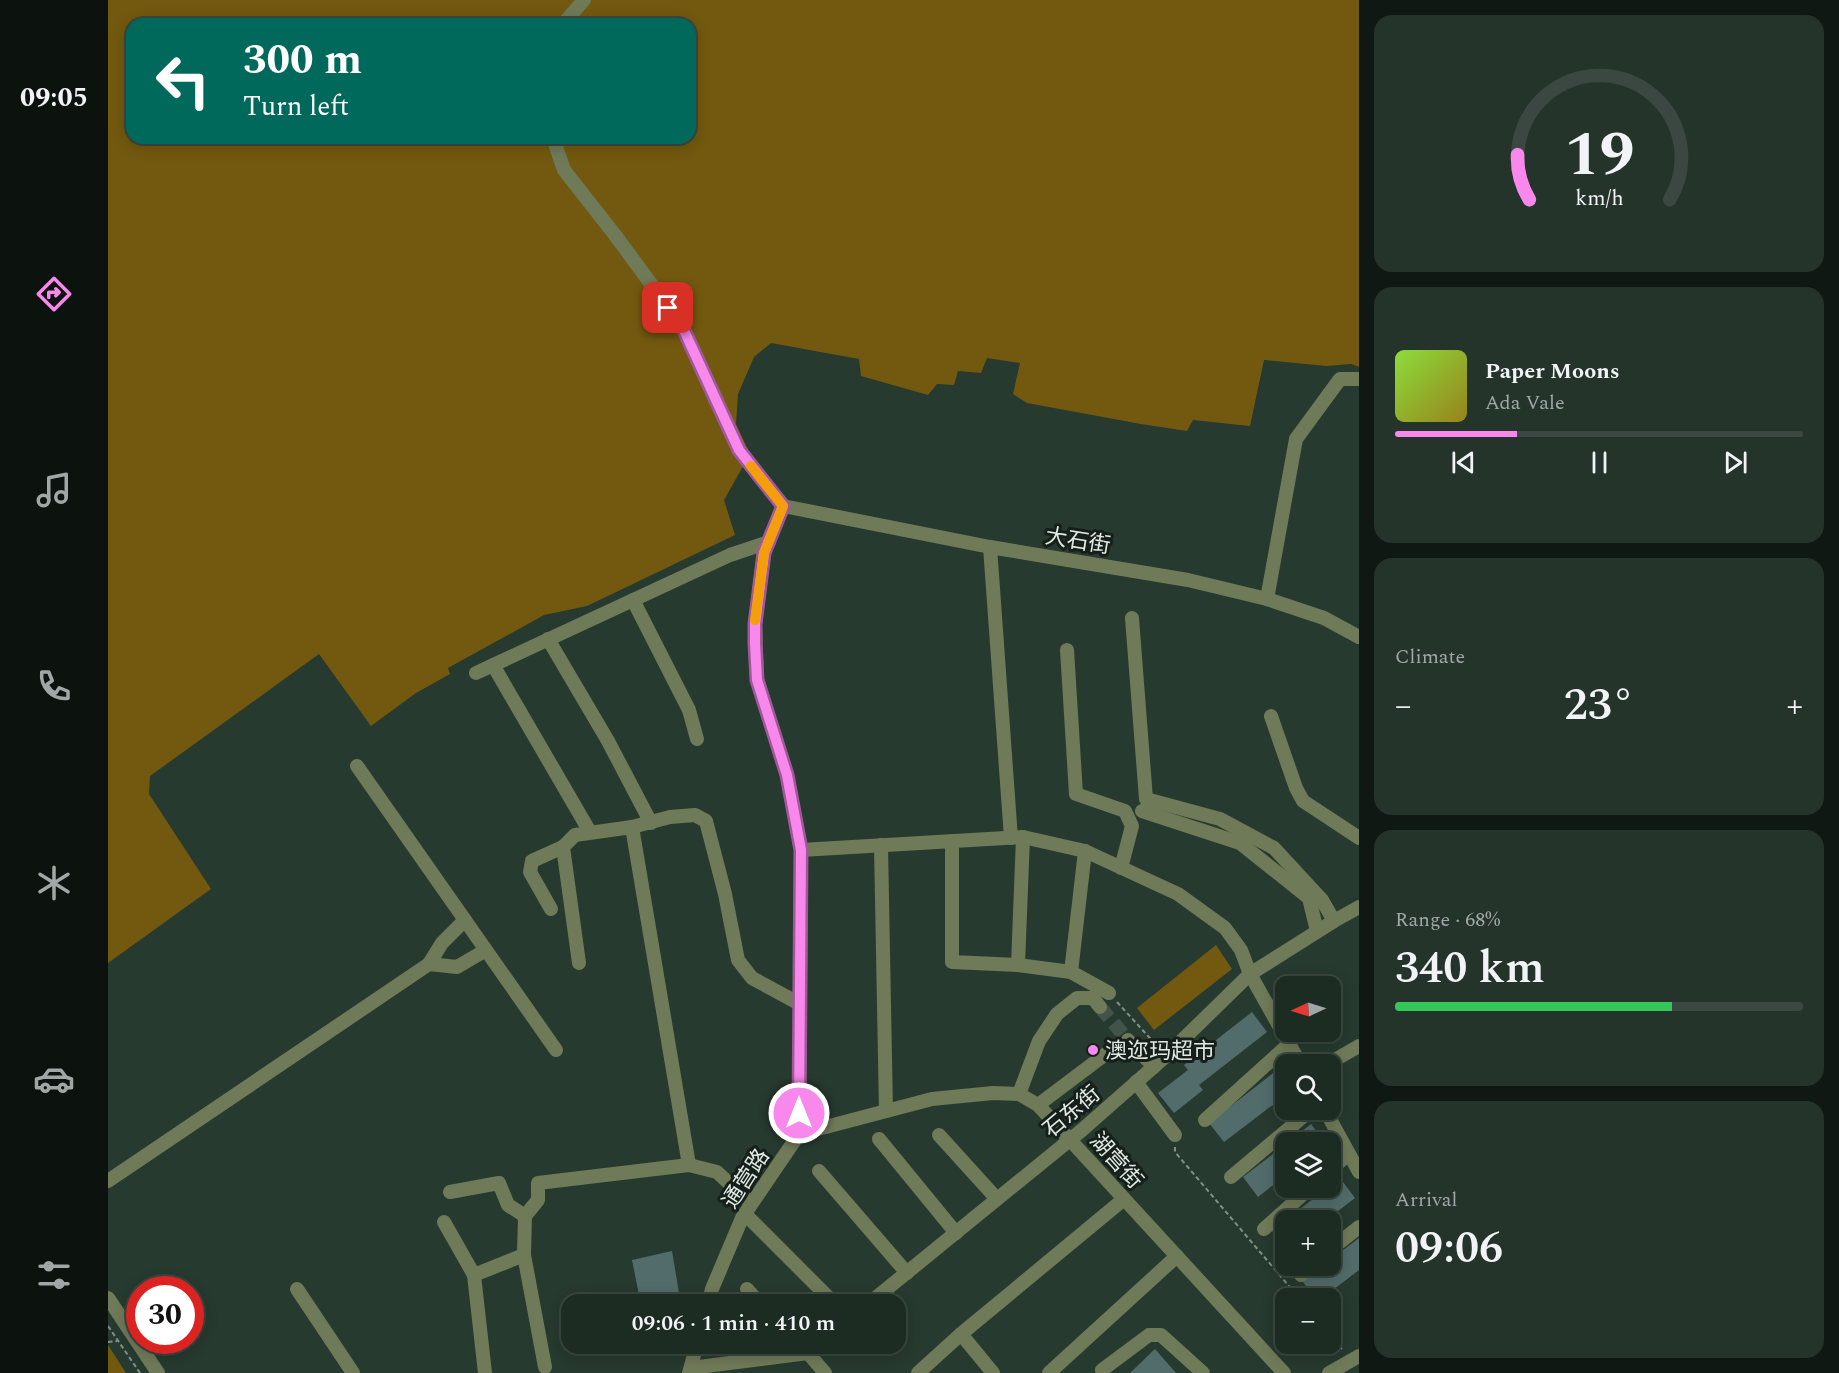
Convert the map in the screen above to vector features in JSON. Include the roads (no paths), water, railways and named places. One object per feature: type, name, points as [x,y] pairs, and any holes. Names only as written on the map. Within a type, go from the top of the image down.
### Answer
[{"type":"street","points":[[568,18],[584,0]]},
{"type":"street","points":[[555,144],[564,170],[682,326],[739,450],[783,506],[764,553],[755,624],[757,680],[787,775],[801,850],[799,1134]]},
{"type":"street","points":[[1267,599],[1296,439],[1340,379],[1359,379]]},
{"type":"street","name":"大石街","points":[[783,506],[990,547],[1188,580],[1267,599],[1324,618],[1359,637]]},
{"type":"street","points":[[476,673],[730,555],[769,542]]},
{"type":"street","points":[[990,547],[1017,837],[1018,965]]},
{"type":"street","points":[[633,600],[689,710],[697,739]]},
{"type":"street","points":[[1132,618],[1146,799],[1220,819],[1274,848],[1322,900],[1334,921]]},
{"type":"street","points":[[548,639],[608,741],[651,823]]},
{"type":"street","points":[[1067,650],[1076,794],[1125,811],[1132,826],[1121,868]]},
{"type":"street","points":[[493,665],[590,832]]},
{"type":"street","points":[[1271,716],[1296,788],[1303,801],[1359,838]]},
{"type":"street","points":[[357,766],[556,1050]]},
{"type":"street","points":[[1142,811],[1240,843],[1309,898],[1317,931]]},
{"type":"street","points":[[551,909],[530,872],[532,861],[563,847],[575,835],[632,827],[670,817],[695,815],[706,821],[725,894],[738,960],[752,978],[800,1004]]},
{"type":"street","points":[[632,827],[689,1165]]},
{"type":"street","points":[[801,850],[1017,837],[1085,851],[1178,894],[1225,928],[1241,950],[1250,974],[1294,1054]]},
{"type":"street","points":[[952,841],[952,962],[1018,965],[1071,972],[1109,993]]},
{"type":"street","points":[[881,845],[886,1111]]},
{"type":"street","points":[[563,847],[579,963]]},
{"type":"street","points":[[1071,972],[1085,851]]},
{"type":"street","name":"石东街","points":[[881,1294],[1070,1140],[1166,1056],[1250,974],[1359,907]]},
{"type":"street","points":[[108,1181],[429,964],[442,943],[465,920]]},
{"type":"street","points":[[429,964],[457,968],[486,950]]},
{"type":"street","points":[[1019,1094],[1039,1041],[1057,1014],[1077,998],[1093,998],[1100,1007]]},
{"type":"street","points":[[1128,1040],[1154,1067]]},
{"type":"street","points":[[1205,1120],[1289,1044]]},
{"type":"street","points":[[1341,1056],[1359,1046]]},
{"type":"street","points":[[1038,1105],[1111,1050]]},
{"type":"street","points":[[1136,1082],[1175,1135]]},
{"type":"street","name":"湖营街","points":[[799,1134],[932,1099],[993,1093],[1019,1094],[1038,1105],[1284,1373]]},
{"type":"street","points":[[1231,1178],[1299,1120]]},
{"type":"street","points":[[1330,1120],[1358,1168]]},
{"type":"street","name":"通营路","points":[[711,1294],[748,1209],[799,1134]]},
{"type":"street","points":[[939,1135],[997,1199]]},
{"type":"street","points":[[879,1139],[956,1233]]},
{"type":"street","points":[[1341,1161],[1349,1154]]},
{"type":"street","points":[[545,1367],[524,1255],[525,1216],[538,1200],[538,1182],[689,1165],[717,1172],[826,1294]]},
{"type":"street","points":[[819,1172],[907,1273]]},
{"type":"street","points":[[450,1192],[500,1183],[508,1205],[525,1216]]},
{"type":"street","points":[[1264,1229],[1299,1198]]},
{"type":"street","points":[[918,1373],[1124,1199]]},
{"type":"street","points":[[444,1222],[474,1275],[486,1373]]},
{"type":"street","points":[[1341,1241],[1359,1227]]},
{"type":"street","points":[[474,1275],[524,1255]]},
{"type":"street","points":[[1049,1373],[1177,1256]]},
{"type":"street","points":[[297,1288],[353,1373]]},
{"type":"street","points":[[747,1289],[751,1294]]},
{"type":"street","points":[[108,1298],[158,1373]]},
{"type":"street","points":[[962,1334],[993,1373]]},
{"type":"street","points":[[1102,1370],[1149,1335],[1161,1335],[1203,1373]]},
{"type":"street","points":[[694,1354],[690,1370],[773,1354]]},
{"type":"street","points":[[813,1354],[825,1373]]},
{"type":"street","points":[[1329,1373],[1355,1358]]},
{"type":"tunnel","points":[[1100,1007],[1128,1040]]},
{"type":"place","name":"澳迩玛超市","points":[[1093,1050]]}]
